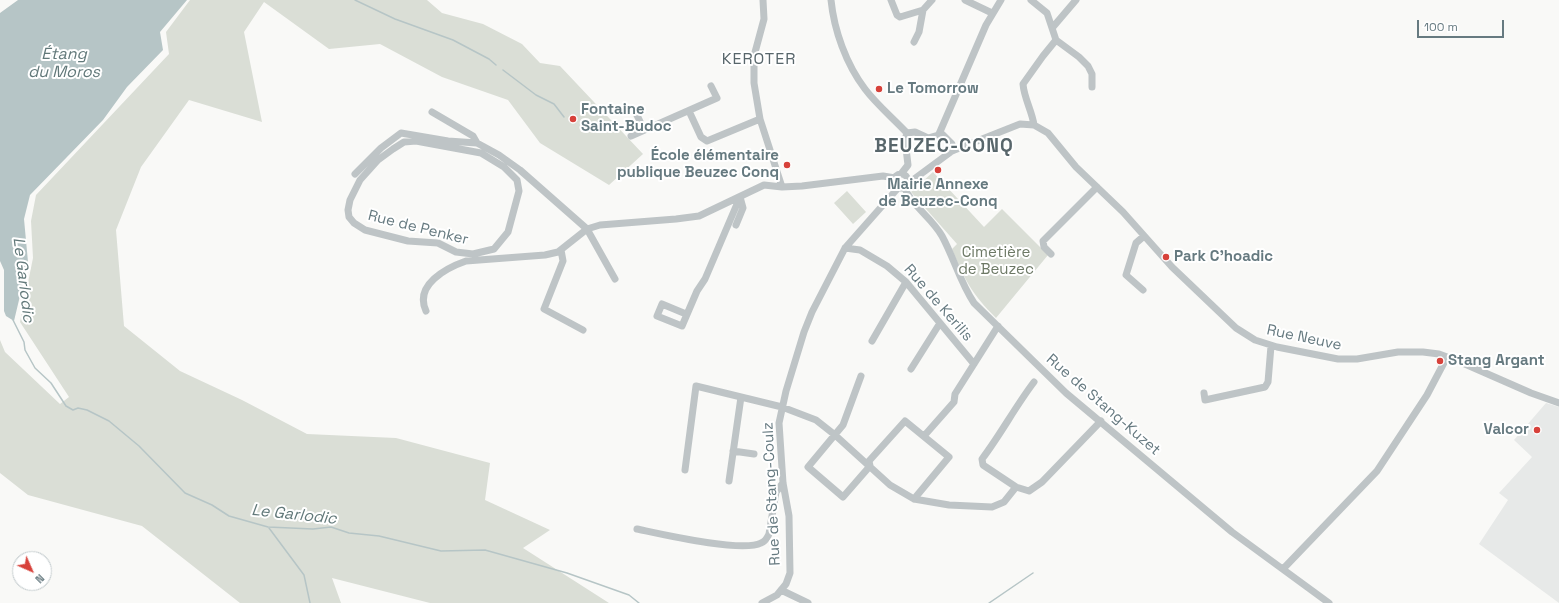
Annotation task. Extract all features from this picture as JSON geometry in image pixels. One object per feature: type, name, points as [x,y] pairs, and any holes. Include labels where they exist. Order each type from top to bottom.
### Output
[{"type":"street","points":[[831,0],[844,49],[857,78],[871,96],[907,133]]},
{"type":"street","points":[[891,0],[897,15],[900,16],[923,10]]},
{"type":"street","points":[[914,42],[923,10],[932,0]]},
{"type":"street","points":[[965,0],[992,13]]},
{"type":"street","points":[[939,134],[992,13],[1001,0]]},
{"type":"street","points":[[1031,0],[1047,12],[1056,40],[1079,57],[1088,66],[1092,74],[1092,87]]},
{"type":"street","points":[[1053,27],[1076,0]]},
{"type":"street","points":[[763,3],[764,19],[756,45],[753,68],[760,119],[782,187]]},
{"type":"street","points":[[907,133],[915,132],[928,138],[939,134],[945,136],[952,144],[952,150],[1020,124],[1034,125],[1033,114],[1023,84],[1042,56],[1056,40]]},
{"type":"street","points":[[631,136],[717,98],[711,86]]},
{"type":"street","points":[[635,111],[644,130]]},
{"type":"street","points":[[689,111],[701,137],[707,141],[760,119]]},
{"type":"street","points":[[432,112],[473,136],[477,142],[520,170],[587,230],[614,279]]},
{"type":"street","name":"Rue Neuve","points":[[1034,125],[1048,134],[1076,167],[1123,212],[1172,268],[1236,328],[1255,340],[1271,346],[1338,359],[1357,359],[1398,352],[1423,352],[1447,357],[1531,393],[1559,403]]},
{"type":"street","points":[[355,174],[381,148],[401,133],[418,134],[448,141],[477,142]]},
{"type":"street","points":[[426,311],[423,304],[425,290],[430,282],[455,264],[466,261],[545,255],[561,250],[587,230],[600,225],[699,216],[764,185],[782,187],[884,176],[898,176],[907,179],[903,187],[894,184],[898,176],[908,165],[905,140],[907,133]]},
{"type":"street","name":"Rue de Penker","points":[[416,141],[480,153],[504,167],[517,180],[519,190],[508,232],[494,249],[473,254],[456,252],[438,243],[408,241],[365,230],[354,223],[349,217],[350,200],[356,186],[364,174],[378,160],[404,142],[416,141]]},
{"type":"street","name":"Rue de Stang-Coulz","points":[[762,603],[777,595],[786,584],[790,573],[789,516],[783,483],[779,423],[782,407],[812,312],[845,248],[854,237],[903,187],[952,150]]},
{"type":"street","name":"Rue de Stang-Kuzet","points":[[903,187],[942,236],[965,290],[974,303],[1052,381],[1232,532],[1330,603]]},
{"type":"street","points":[[1051,254],[1044,247],[1043,241],[1097,187]]},
{"type":"street","points":[[736,225],[743,208],[740,197]]},
{"type":"street","points":[[686,314],[705,278],[740,197]]},
{"type":"street","points":[[1143,290],[1126,275],[1136,243],[1144,236]]},
{"type":"street","points":[[854,237],[860,250]]},
{"type":"street","name":"Rue de Kerilis","points":[[845,248],[860,250],[887,266],[906,282],[974,364]]},
{"type":"street","points":[[494,249],[499,258]]},
{"type":"street","points":[[561,250],[563,261],[544,309],[582,330]]},
{"type":"street","points":[[872,341],[906,282]]},
{"type":"street","points":[[911,369],[940,323]]},
{"type":"street","points":[[924,436],[954,402],[955,394],[998,326]]},
{"type":"street","points":[[1204,393],[1205,400],[1265,387],[1268,382],[1271,346]]},
{"type":"street","points":[[1283,569],[1354,498],[1377,472],[1427,395],[1447,357]]},
{"type":"street","points":[[861,376],[843,425],[808,467],[843,497],[870,466],[870,461],[906,421],[949,457],[914,499]]},
{"type":"street","points":[[1034,382],[1012,412],[1003,430],[982,459],[983,465],[1016,487],[1029,491],[1042,482],[1070,455],[1101,421]]},
{"type":"street","points":[[685,470],[696,386],[782,407],[816,420],[835,435],[890,485],[914,499],[949,505],[992,507],[1004,502],[1016,487]]},
{"type":"street","points":[[728,481],[741,397]]},
{"type":"street","points":[[733,451],[754,454]]},
{"type":"street","points":[[637,529],[721,544],[760,544],[766,540],[769,534],[776,492],[783,483]]},
{"type":"street","points":[[781,590],[808,603]]},
{"type":"shaded area","name":"Valcor","points":[[1546,403],[1559,407],[1559,603],[1479,544],[1508,500],[1499,493],[1532,457],[1514,440]]},
{"type":"green space","points":[[190,0],[427,0],[442,13],[483,24],[522,44],[540,63],[560,66],[643,154],[609,185],[540,143],[508,100],[442,77],[380,44],[329,49],[264,2],[244,32],[262,122],[189,100],[141,167],[116,230],[124,326],[180,371],[242,400],[307,434],[396,438],[490,463],[485,500],[550,530],[523,548],[609,603],[430,603],[332,578],[341,603],[240,603],[142,526],[28,495],[0,473],[0,340],[5,352],[60,404],[69,397],[20,322],[33,258],[31,221],[36,195],[169,54],[166,32]]},
{"type":"green space","name":"Cimetière de Beuzec","points":[[933,172],[984,227],[1002,209],[1048,255],[996,318],[981,302],[965,279],[952,249],[957,244],[911,192]]},
{"type":"green space","points":[[847,191],[866,212],[853,224],[834,203]]},
{"type":"water","name":"Étang du Moros","points":[[18,0],[187,0],[160,32],[163,50],[127,87],[103,120],[30,195],[24,219],[28,262],[14,321],[6,316],[4,311],[4,270],[0,261],[0,13]]},
{"type":"waterway","points":[[355,0],[395,19],[453,40],[489,59],[496,65]]},
{"type":"waterway","points":[[503,70],[536,95],[554,104],[564,117]]},
{"type":"waterway","name":"Le Garlodic","points":[[13,320],[24,342],[25,350],[35,368],[51,383],[66,406],[73,410],[78,408],[87,410],[109,421],[139,446],[185,493],[212,505],[229,516],[268,527],[313,529],[331,527],[349,533],[379,536],[441,551],[485,550],[567,573],[629,595],[639,603]]},
{"type":"waterway","points":[[269,528],[304,575],[310,603]]},
{"type":"waterway","points":[[989,603],[1033,573]]},
{"type":"place","name":"Le Tomorrow","points":[[879,89]]},
{"type":"place","name":"Fontaine Saint-Budoc","points":[[573,119]]},
{"type":"place","name":"École élémentaire publique Beuzec Conq","points":[[787,165]]},
{"type":"place","name":"Mairie Annexe de Beuzec-Conq","points":[[938,170]]},
{"type":"place","name":"Park C'hoadic","points":[[1166,257]]},
{"type":"place","name":"Stang Argant","points":[[1440,361]]},
{"type":"place","name":"Valcor","points":[[1537,430]]},
{"type":"district","name":"KEROTER","points":[[759,60]]},
{"type":"district","name":"BEUZEC-CONQ","points":[[944,147]]}]
